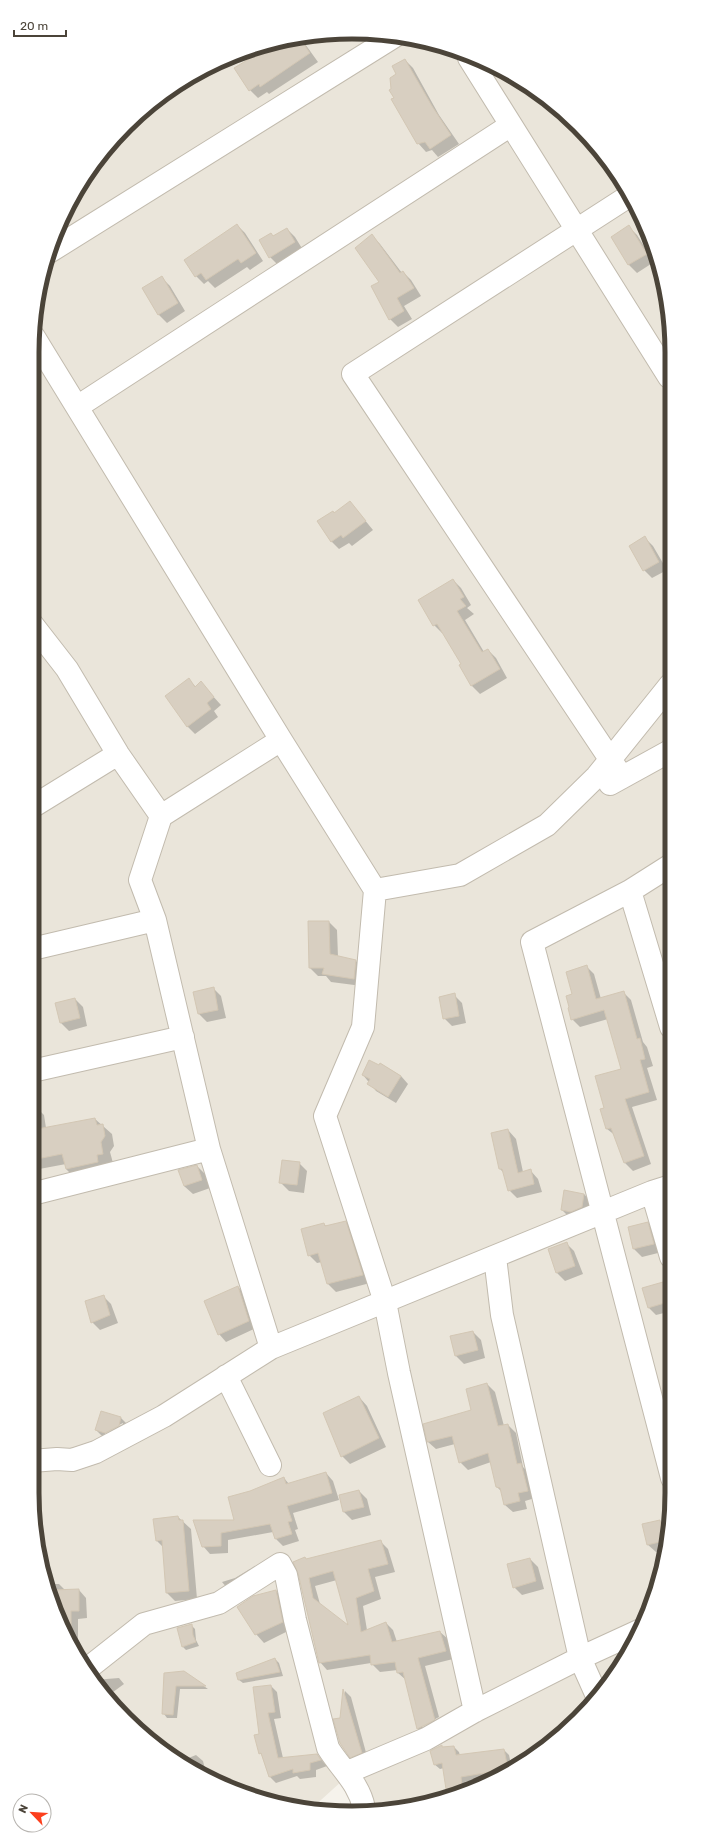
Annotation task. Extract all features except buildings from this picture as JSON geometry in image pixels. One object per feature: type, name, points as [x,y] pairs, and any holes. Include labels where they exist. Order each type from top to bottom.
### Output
[{"type":"street","points":[[58,247],[386,41]]},
{"type":"street","points":[[472,63],[665,371]]},
{"type":"street","points":[[77,407],[511,125]]},
{"type":"street","points":[[616,768],[353,374],[625,199]]},
{"type":"street","points":[[39,346],[281,740],[375,890],[364,1027],[325,1116],[385,1302],[399,1373],[475,1711]]},
{"type":"street","points":[[39,633],[67,669],[118,754],[161,816]]},
{"type":"street","points":[[616,768],[665,693]]},
{"type":"street","points":[[271,1348],[209,1149],[156,920],[140,880],[161,816],[281,740]]},
{"type":"street","points":[[375,890],[460,875],[547,825],[597,776],[616,768],[665,753]]},
{"type":"street","points":[[39,803],[118,754]]},
{"type":"street","points":[[665,868],[630,891],[532,942],[604,1212],[665,1451]]},
{"type":"street","points":[[630,891],[665,1008]]},
{"type":"street","points":[[39,947],[156,920]]},
{"type":"street","points":[[39,1069],[183,1037]]},
{"type":"street","points":[[39,1192],[209,1149]]},
{"type":"street","points":[[39,1460],[72,1460],[96,1452],[164,1416],[271,1348],[662,1189],[665,1212]]},
{"type":"street","points":[[495,1257],[502,1315],[580,1658],[594,1690]]},
{"type":"street","points":[[226,1376],[270,1465]]},
{"type":"street","points":[[91,1666],[144,1624],[219,1603],[280,1564],[286,1575],[295,1620],[328,1748],[336,1760],[348,1772],[363,1805]]},
{"type":"street","points":[[348,1772],[426,1739],[475,1711],[631,1634]]},
{"type":"shaded area","points":[[352,39],[413,45],[472,63],[490,71],[526,92],[543,104],[573,131],[600,161],[612,178],[633,214],[641,232],[659,291],[665,352],[665,1493],[659,1554],[641,1613],[623,1650],[600,1684],[587,1699],[543,1741],[526,1753],[490,1774],[453,1789],[413,1800],[359,1806],[354,1770],[317,1804],[291,1800],[251,1789],[214,1774],[178,1753],[146,1728],[104,1684],[81,1650],[71,1631],[56,1594],[45,1554],[39,1493],[39,352],[45,291],[63,232],[81,195],[104,161],[117,146],[161,104],[178,92],[214,71],[251,56],[291,45]]}]
